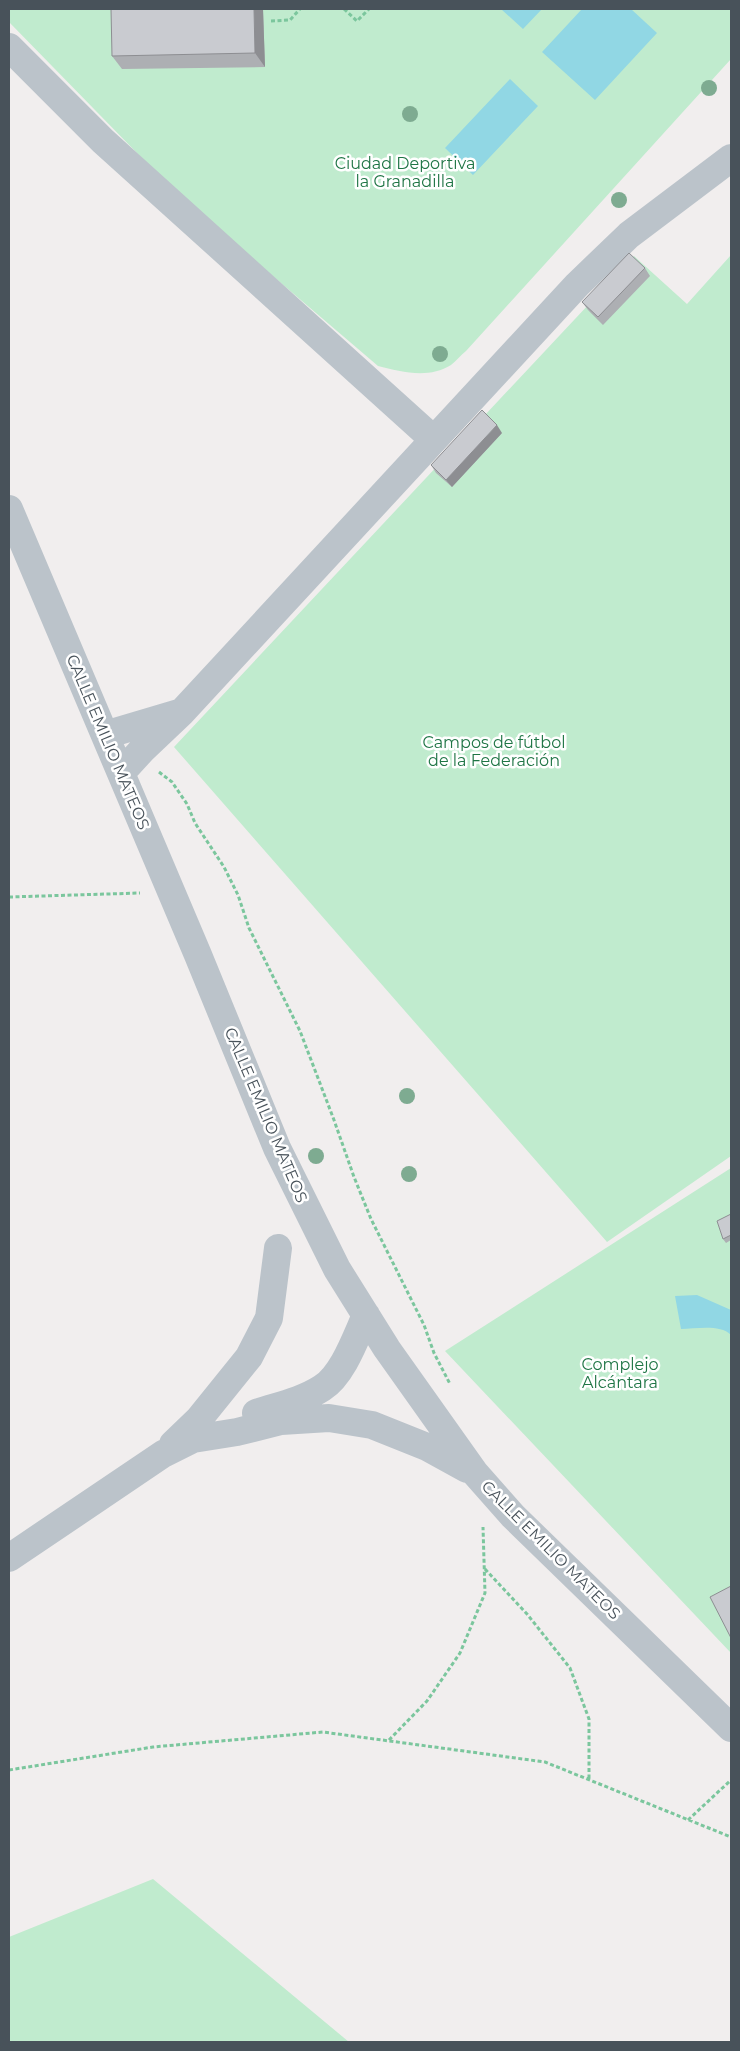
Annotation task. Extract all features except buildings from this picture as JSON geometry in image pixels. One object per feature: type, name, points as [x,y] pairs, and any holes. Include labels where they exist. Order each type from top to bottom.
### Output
[{"type":"street","points":[[9,47],[103,141],[433,439]]},
{"type":"street","points":[[121,773],[182,712],[577,285],[629,236],[731,158]]},
{"type":"street","name":"CALLE EMILIO MATEOS","points":[[9,509],[285,1167],[337,1269],[387,1349],[475,1473],[513,1516],[731,1728]]},
{"type":"street","points":[[105,735],[182,712]]},
{"type":"street","points":[[163,1454],[199,1419],[249,1357],[269,1318],[278,1248]]},
{"type":"street","points":[[9,1558],[163,1454],[212,1427],[303,1397],[323,1388],[342,1365],[366,1315]]},
{"type":"street","points":[[192,1439],[237,1432],[281,1421],[329,1418],[350,1420],[372,1425],[426,1447],[475,1473]]},
{"type":"path","points":[[270,21],[290,20],[300,9]]},
{"type":"path","points":[[344,9],[357,21],[369,9]]},
{"type":"path","points":[[144,749],[161,774],[172,782],[187,804],[195,823],[224,867],[238,895],[249,928],[300,1031],[368,1211],[424,1325],[434,1353],[450,1384]]},
{"type":"path","points":[[9,897],[170,892]]},
{"type":"path","points":[[389,1741],[427,1701],[460,1653],[485,1593],[483,1524]]},
{"type":"path","points":[[485,1569],[527,1614],[570,1668],[589,1719],[589,1780]]},
{"type":"path","points":[[9,1770],[153,1746],[323,1732],[545,1762],[731,1837]]},
{"type":"path","points":[[688,1820],[731,1780]]},
{"type":"green space","name":"Ciudad Deportiva la Granadilla","points":[[9,9],[731,9],[731,59],[466,351],[451,365],[442,369],[434,372],[415,373],[378,366],[179,196],[9,22]]},
{"type":"green space","name":"Campos de fútbol de la Federación","points":[[731,255],[731,1156],[607,1242],[174,747],[634,256],[687,304]]},
{"type":"green space","name":"Complejo Alcántara","points":[[731,1168],[731,1653],[445,1351]]},
{"type":"green space","points":[[153,1879],[349,2042],[9,2042],[9,1937]]},
{"type":"water","points":[[501,9],[542,9],[523,29]]},
{"type":"water","points":[[582,9],[631,9],[657,33],[595,100],[542,52]]},
{"type":"water","points":[[510,79],[538,106],[473,175],[445,148]]},
{"type":"water","points":[[697,1295],[731,1310],[731,1335],[721,1329],[714,1328],[681,1329],[675,1296]]}]
